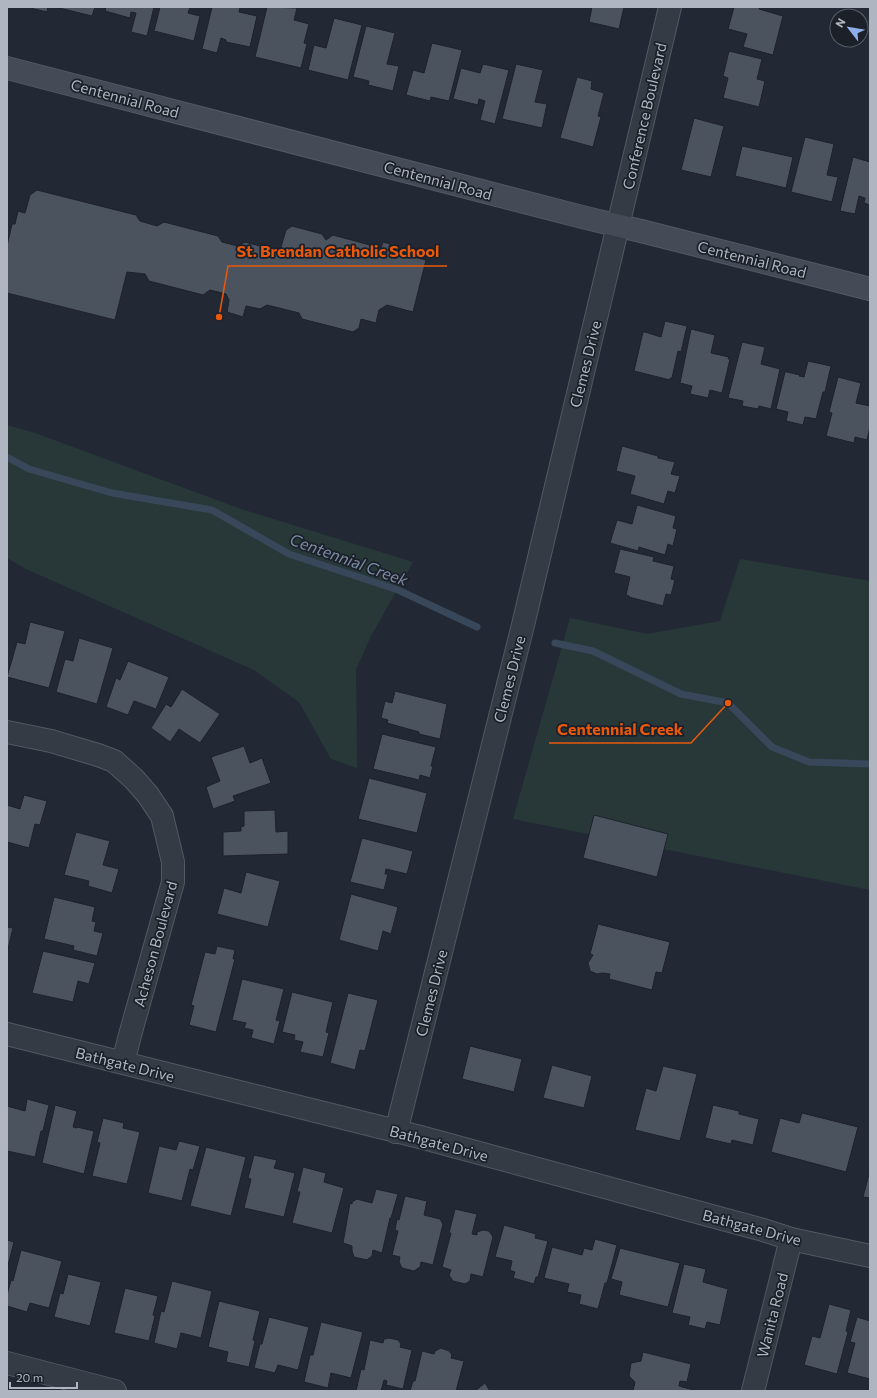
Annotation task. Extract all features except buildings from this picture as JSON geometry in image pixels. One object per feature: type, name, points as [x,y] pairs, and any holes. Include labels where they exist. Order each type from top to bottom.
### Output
[{"type":"street","name":"Conference Boulevard","points":[[618,225],[670,7]]},
{"type":"street","name":"Centennial Road","points":[[7,68],[586,218],[870,289]]},
{"type":"street","name":"Clemes Drive","points":[[396,1132],[522,625],[618,225]]},
{"type":"street","name":"Acheson Boulevard","points":[[7,732],[51,742],[114,761],[134,778],[162,816],[173,862],[173,882],[123,1063]]},
{"type":"street","name":"Bathgate Drive","points":[[7,1034],[396,1132],[725,1219],[791,1239],[870,1256]]},
{"type":"street","name":"Wanita Road","points":[[753,1391],[791,1239]]},
{"type":"street","points":[[7,1363],[115,1391]]},
{"type":"shaded area","points":[[7,425],[35,433],[241,509],[413,562],[372,634],[356,669],[357,768],[331,759],[299,702],[254,670],[26,569],[7,558]]},
{"type":"shaded area","points":[[740,559],[870,581],[870,890],[513,819],[570,618],[647,634],[720,621]]},
{"type":"waterway","name":"Centennial Creek","points":[[7,457],[29,469],[112,493],[212,510],[289,554],[398,590],[477,627]]},
{"type":"waterway","name":"Centennial Creek","points":[[555,643],[593,651],[681,694],[728,703],[772,747],[809,762],[870,764]]},
{"type":"place","name":"St. Brendan Catholic School","points":[[219,317]]},
{"type":"place","name":"Centennial Creek","points":[[728,703]]}]
